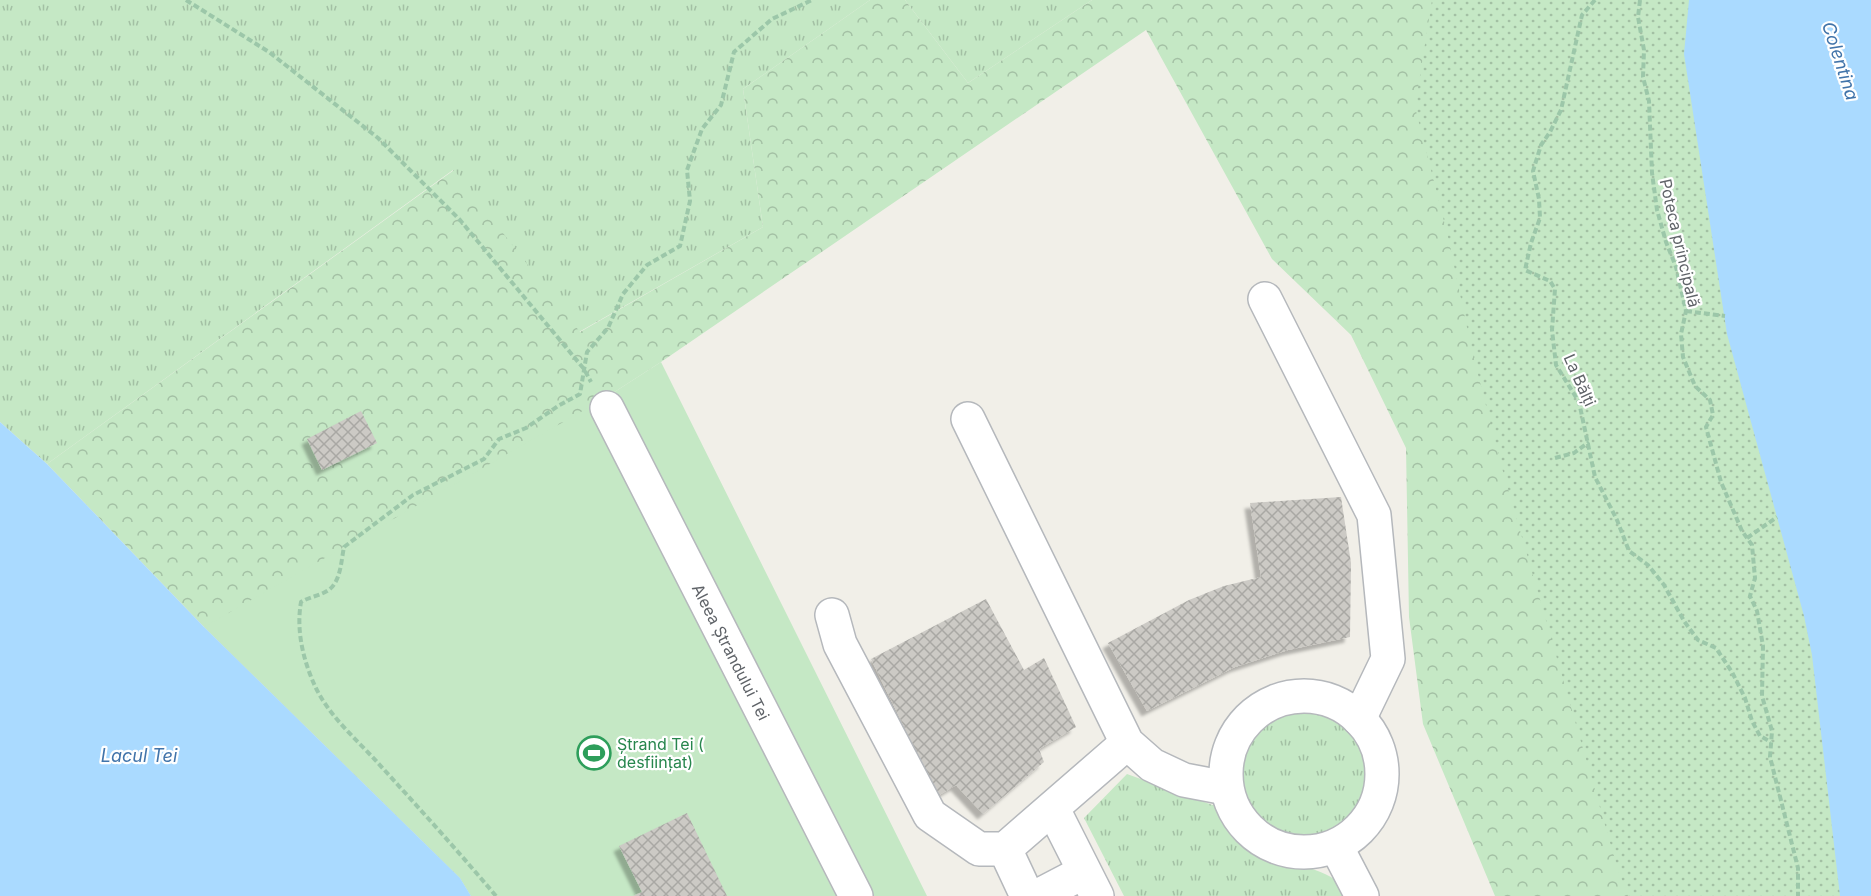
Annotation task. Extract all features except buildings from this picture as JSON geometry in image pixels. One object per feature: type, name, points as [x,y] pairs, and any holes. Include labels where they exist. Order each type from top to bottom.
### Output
[{"type":"street","points":[[1265,299],[1374,515],[1388,659],[1359,719]]},
{"type":"street","name":"Aleea Ștrandului Tei","points":[[607,408],[856,896]]},
{"type":"street","points":[[968,419],[1127,743],[1152,765],[1184,780],[1226,788]]},
{"type":"street","points":[[832,615],[840,644],[930,815],[978,849],[1005,849],[1127,743]]},
{"type":"street","points":[[1291,697],[1316,697],[1339,705],[1359,719],[1374,739],[1382,763],[1381,788],[1372,812],[1357,832],[1336,846],[1313,852],[1289,851],[1267,844],[1248,829],[1234,810],[1226,788],[1226,763],[1233,740],[1248,720],[1268,705],[1291,697]]},
{"type":"street","points":[[1038,896],[1090,884],[1053,809]]},
{"type":"street","points":[[1336,846],[1362,896]]},
{"type":"street","points":[[1005,849],[1027,896]]},
{"type":"path","points":[[186,0],[270,52],[378,138],[460,220],[584,369],[607,408]]},
{"type":"path","points":[[496,896],[454,846],[336,717],[320,695],[301,648],[299,613],[301,602],[310,596],[329,591],[339,576],[344,547],[413,495],[484,459],[499,439],[526,428],[580,394],[587,352],[608,328],[623,294],[647,265],[680,246],[690,201],[687,170],[702,129],[721,105],[734,52],[772,19],[812,0]]},
{"type":"path","name":"La Bălți","points":[[1595,0],[1582,15],[1561,110],[1550,132],[1540,145],[1533,171],[1540,218],[1525,270],[1550,281],[1555,289],[1552,330],[1556,364],[1579,402],[1595,477],[1629,550],[1648,565],[1664,585],[1684,621],[1698,640],[1716,648],[1736,681],[1760,736],[1771,742]]},
{"type":"path","name":"Poteca principală","points":[[1640,0],[1638,17],[1644,50],[1643,77],[1649,101],[1652,173],[1666,242],[1676,267],[1686,311],[1681,334],[1683,357],[1695,386],[1710,400],[1713,415],[1706,426],[1721,482],[1742,531],[1752,545],[1755,578],[1750,596],[1757,610],[1763,646],[1762,696],[1772,731],[1770,757],[1798,868],[1798,896]]},
{"type":"path","points":[[1686,311],[1725,316]]},
{"type":"path","points":[[1555,458],[1574,453],[1589,442]]},
{"type":"path","points":[[1747,538],[1777,517]]},
{"type":"green space","points":[[0,0],[870,0],[743,89],[763,227],[579,332],[453,170],[47,464],[0,422]]},
{"type":"green space","points":[[870,0],[905,0],[968,83],[1092,0],[1565,0],[1727,896],[1495,896],[1423,724],[1409,617],[1406,448],[1351,335],[1272,259],[1146,30],[602,400],[471,896],[460,878],[204,627],[47,464],[454,170],[580,332],[763,227],[743,89]]},
{"type":"green space","points":[[905,0],[1092,0],[968,83]]},
{"type":"green space","points":[[1432,0],[1871,0],[1871,896],[1628,896],[1618,870],[1502,468],[1415,107]]},
{"type":"green space","name":"Ștrand Tei ( desființat)","points":[[661,362],[927,896],[471,896],[460,878],[204,627],[602,400]]},
{"type":"green space","points":[[1305,710],[1329,715],[1350,729],[1364,750],[1369,774],[1364,798],[1350,819],[1329,833],[1305,838],[1281,833],[1260,819],[1246,798],[1241,774],[1246,750],[1260,729],[1281,715]]},
{"type":"green space","points":[[1127,774],[1218,807],[1235,840],[1264,856],[1327,875],[1351,896],[1124,896],[1084,818]]},
{"type":"water","name":"Colentina","points":[[1689,0],[1871,0],[1871,896],[1840,896],[1812,655],[1804,616],[1727,334],[1684,54]]},
{"type":"water","name":"Lacul Tei","points":[[0,422],[47,464],[204,627],[460,878],[471,896],[0,896]]},
{"type":"place","name":"Ștrand Tei ( desființat)","points":[[594,753]]}]
